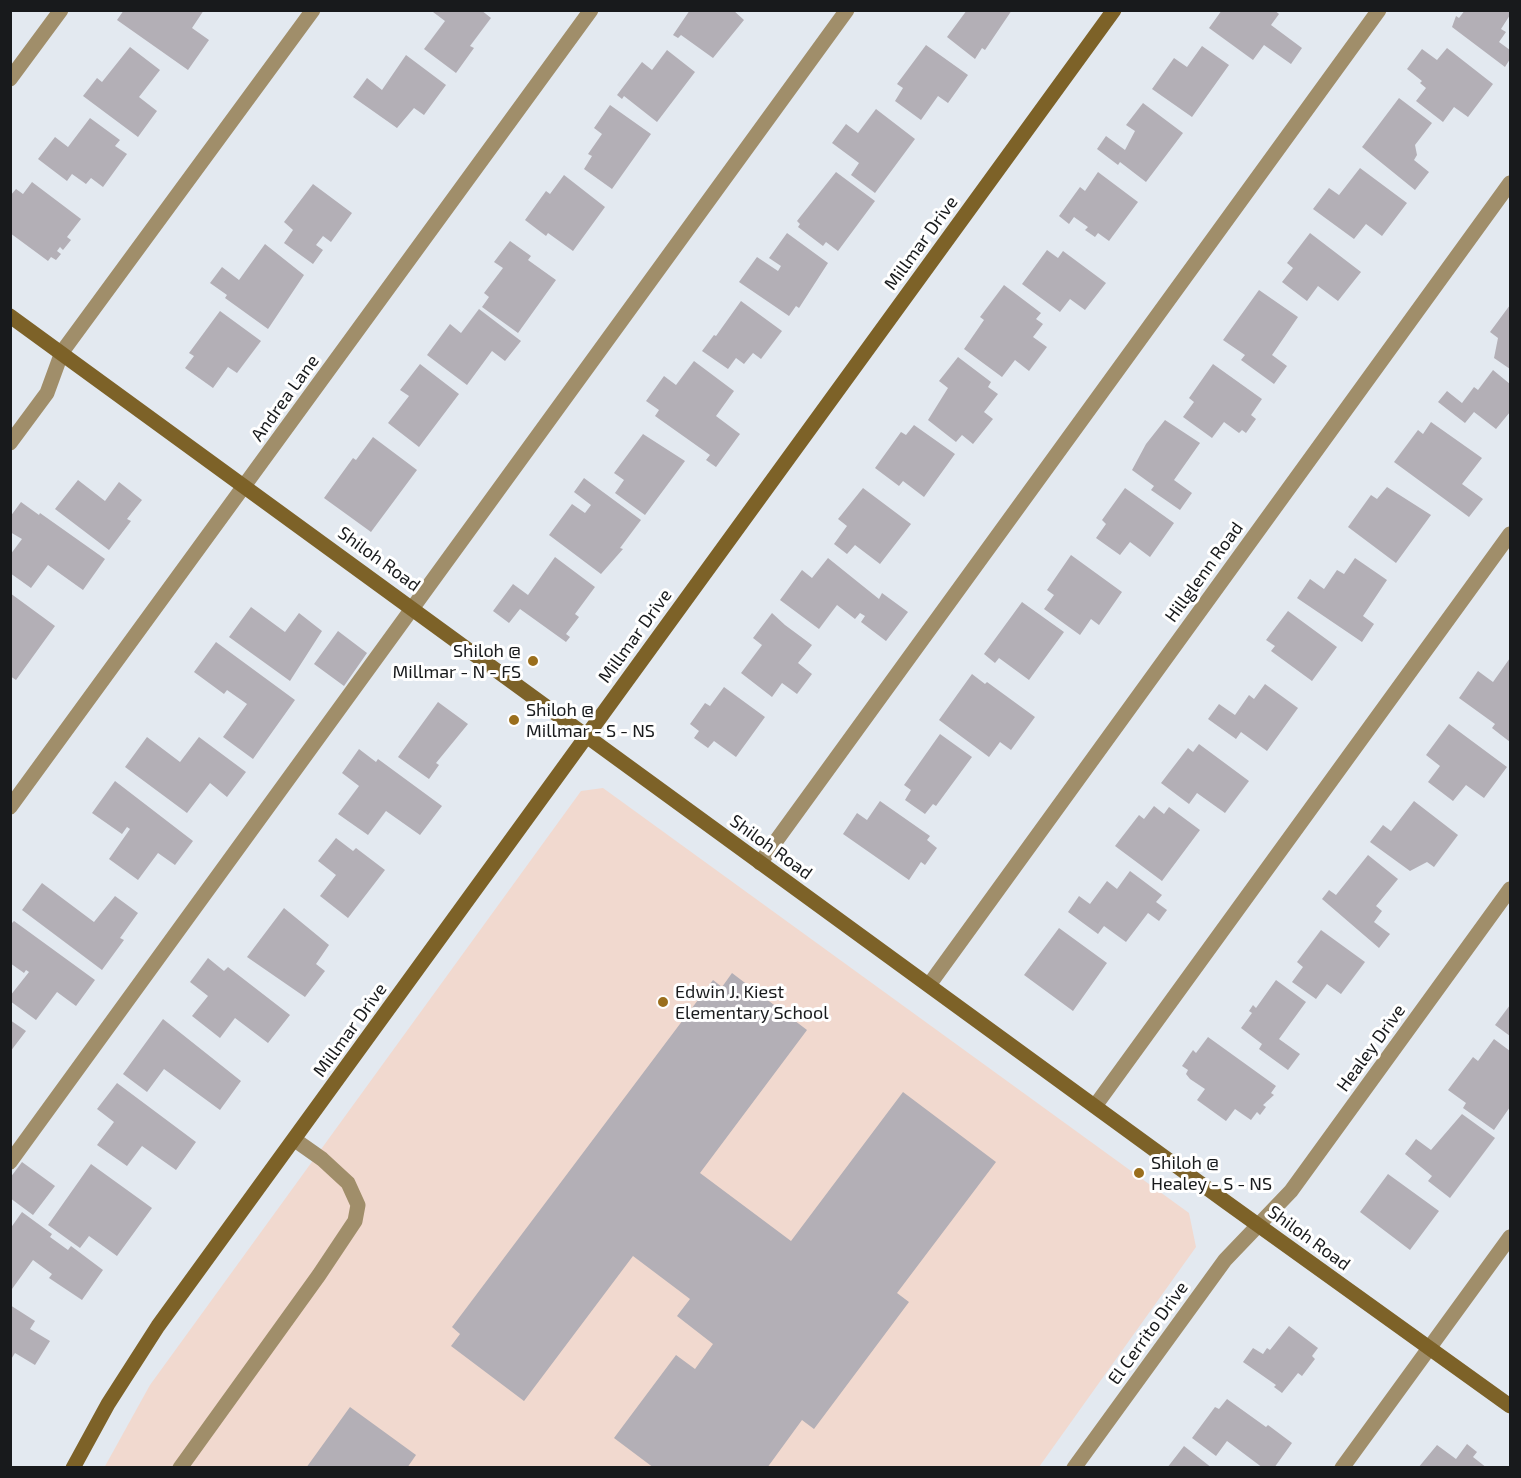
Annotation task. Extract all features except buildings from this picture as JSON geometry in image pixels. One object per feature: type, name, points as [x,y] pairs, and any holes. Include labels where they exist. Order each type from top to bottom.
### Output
[{"type":"street","points":[[10,79],[60,10]]},
{"type":"street","points":[[10,443],[47,393],[62,352],[313,10]]},
{"type":"street","name":"Andrea Lane","points":[[10,807],[591,10]]},
{"type":"street","points":[[10,1162],[847,10]]},
{"type":"street","name":"Millmar Drive","points":[[73,1467],[108,1404],[158,1326],[1114,10]]},
{"type":"street","points":[[760,863],[1379,10]]},
{"type":"street","name":"Hillglenn Road","points":[[929,985],[1510,183]]},
{"type":"street","name":"Shiloh Road","points":[[10,316],[414,609],[586,737],[1510,1406]]},
{"type":"street","points":[[1095,1106],[1510,534]]},
{"type":"street","name":"Healey Drive","points":[[1258,1225],[1291,1191],[1510,889]]},
{"type":"street","points":[[180,1467],[319,1275],[355,1221],[357,1205],[348,1183],[322,1159],[295,1140]]},
{"type":"street","name":"El Cerrito Drive","points":[[1074,1467],[1224,1260],[1258,1225]]},
{"type":"street","points":[[1342,1467],[1510,1237]]},
{"type":"shaded area","name":"Edwin J. Kiest Elementary School","points":[[603,788],[1189,1213],[1196,1247],[1039,1467],[104,1468],[150,1385],[581,791]]},
{"type":"place","name":"Shiloh @ Millmar - N - FS","points":[[533,661]]},
{"type":"place","name":"Shiloh @ Millmar - S - NS","points":[[514,720]]},
{"type":"place","name":"Edwin J. Kiest Elementary School","points":[[663,1002]]},
{"type":"place","name":"Shiloh @ Healey - S - NS","points":[[1139,1173]]}]
